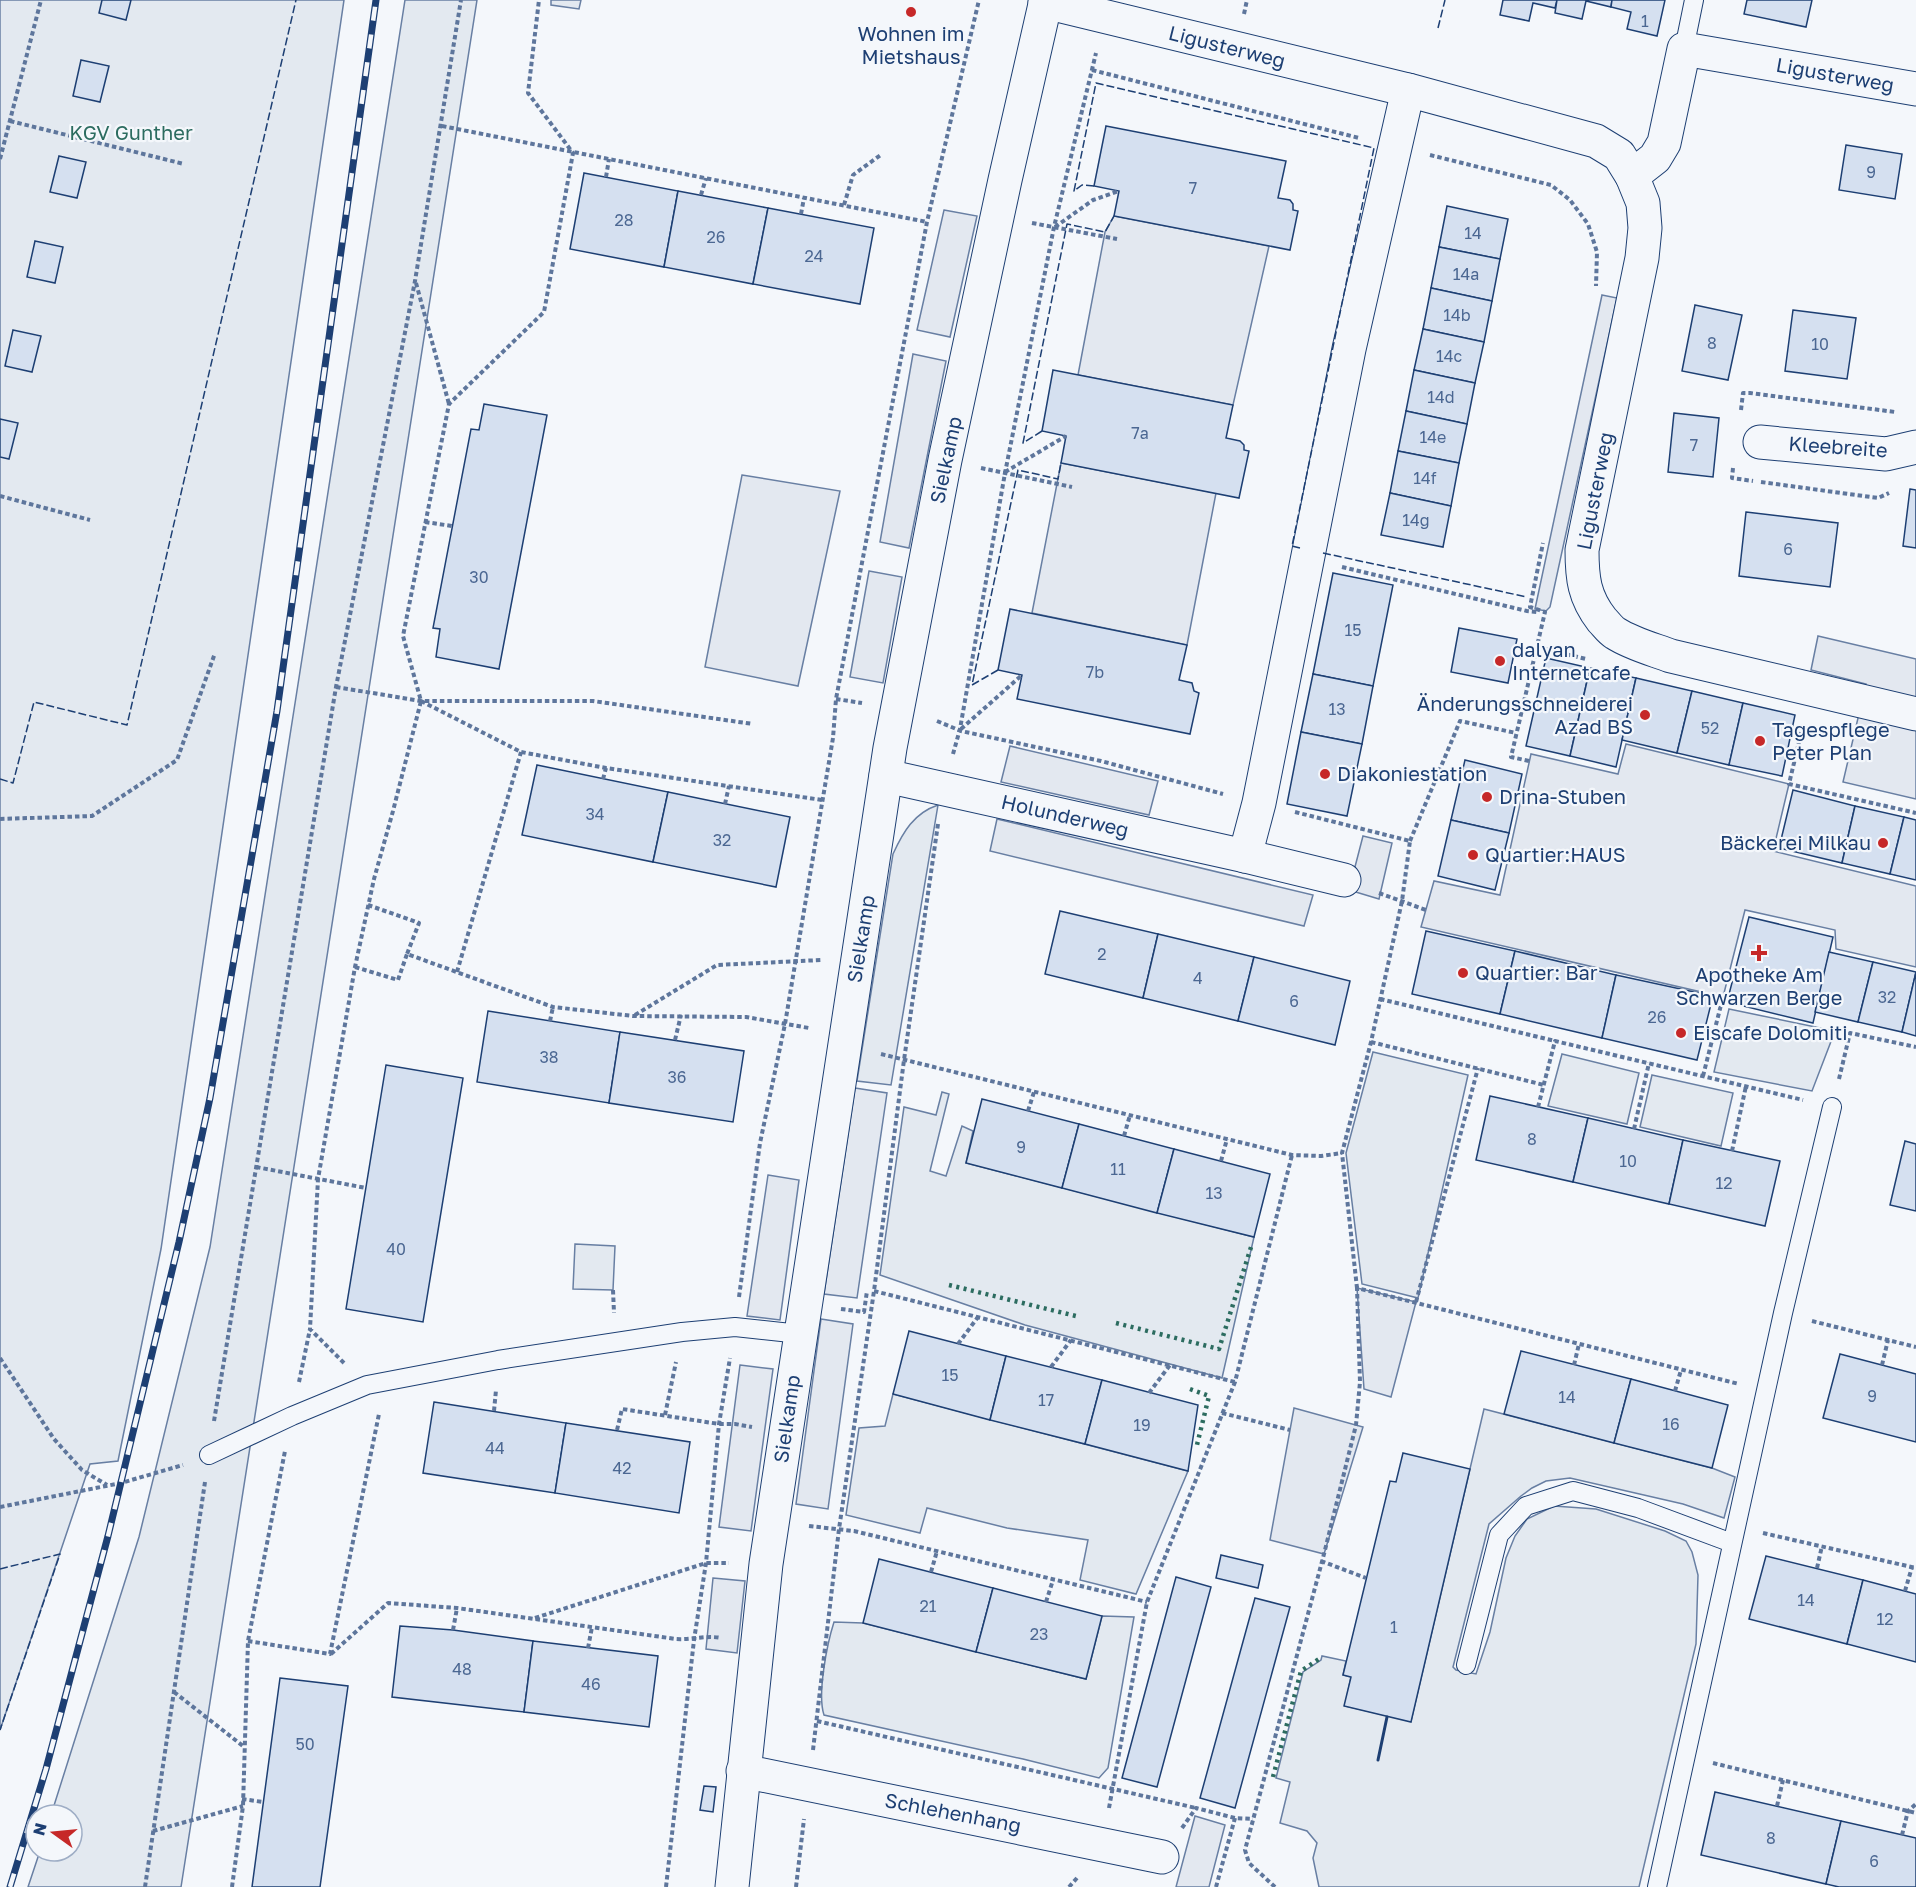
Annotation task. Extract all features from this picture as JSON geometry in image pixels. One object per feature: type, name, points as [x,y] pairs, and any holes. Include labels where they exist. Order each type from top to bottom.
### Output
[{"type":"street","name":"Ligusterweg","points":[[1046,1],[1408,90],[1596,141],[1619,155],[1632,176],[1643,203],[1646,228],[1642,258],[1582,550],[1582,571],[1586,592],[1612,632],[1640,646],[1671,656],[1916,714]]},
{"type":"street","name":"Sielkamp","points":[[732,1887],[766,1564],[886,776],[945,460],[1046,1]]},
{"type":"street","name":"Ligusterweg","points":[[1684,49],[1916,89]]},
{"type":"street","points":[[1632,176],[1655,158],[1664,143],[1684,49]]},
{"type":"street","points":[[1245,856],[1259,803],[1349,349],[1408,90]]},
{"type":"street","name":"Kleebreite","points":[[1760,442],[1886,454],[1916,447]]},
{"type":"street","name":"Holunderweg","points":[[886,776],[1344,880]]},
{"type":"street","name":"Schlehenhang","points":[[743,1772],[1162,1857]]},
{"type":"lane","points":[[1684,49],[1694,0]]},
{"type":"lane","points":[[1657,1887],[1765,1392],[1832,1107]]},
{"type":"lane","points":[[209,1455],[292,1416],[367,1385],[615,1341],[735,1327],[800,1334]]},
{"type":"lane","points":[[1466,1665],[1499,1535],[1526,1506],[1573,1491],[1734,1535]]},
{"type":"path","points":[[0,159],[41,0]]},
{"type":"path","points":[[145,1887],[209,1455],[336,687],[415,281],[461,0]]},
{"type":"path","points":[[449,404],[544,312],[573,153],[528,93],[539,0]]},
{"type":"path","points":[[666,1887],[694,1640],[706,1563],[719,1424],[735,1327],[760,1143],[785,1024],[833,738],[836,699],[927,222],[979,0]]},
{"type":"path","points":[[951,760],[960,729],[1005,472],[1054,227],[1098,43]]},
{"type":"path","points":[[10,121],[184,164]]},
{"type":"path","points":[[442,126],[927,222]]},
{"type":"path","points":[[844,205],[853,175],[882,154]]},
{"type":"path","points":[[606,177],[609,159]]},
{"type":"path","points":[[701,195],[706,178]]},
{"type":"path","points":[[1054,227],[1093,200],[1119,191]]},
{"type":"path","points":[[801,214],[804,198]]},
{"type":"path","points":[[1066,230],[1117,239]]},
{"type":"path","points":[[232,1887],[243,1806],[248,1641],[310,1329],[318,1179],[368,905],[420,701],[403,636],[449,404],[415,281]]},
{"type":"path","points":[[1005,472],[1066,436]]},
{"type":"path","points":[[1016,475],[1072,487]]},
{"type":"path","points":[[0,496],[90,520]]},
{"type":"path","points":[[426,522],[452,526]]},
{"type":"path","points":[[1308,562],[1317,561],[1527,611],[1599,615]]},
{"type":"path","points":[[1530,607],[1545,612]]},
{"type":"path","points":[[1529,761],[1511,757],[1545,612]]},
{"type":"path","points":[[0,819],[92,816],[177,759],[215,654]]},
{"type":"path","points":[[960,729],[1022,675]]},
{"type":"path","points":[[336,687],[420,701],[593,701],[753,724]]},
{"type":"path","points":[[836,699],[865,703]]},
{"type":"path","points":[[420,701],[521,752],[606,768],[822,800]]},
{"type":"path","points":[[937,721],[961,731],[1101,761],[1259,803]]},
{"type":"path","points":[[1410,841],[1460,721],[1516,733]]},
{"type":"path","points":[[457,972],[521,752]]},
{"type":"path","points":[[603,779],[606,768]]},
{"type":"path","points":[[1789,784],[1916,813]]},
{"type":"path","points":[[725,804],[729,786]]},
{"type":"path","points":[[813,1752],[839,1529],[939,817]]},
{"type":"path","points":[[1402,901],[1426,910]]},
{"type":"path","points":[[355,967],[398,980],[419,923],[368,905]]},
{"type":"path","points":[[407,954],[553,1007],[633,1016],[746,1017],[803,1027]]},
{"type":"path","points":[[633,1016],[717,965],[820,960],[857,965]]},
{"type":"path","points":[[1703,1076],[1723,997]]},
{"type":"path","points":[[1380,999],[1832,1107],[1850,1033],[1916,1047]]},
{"type":"path","points":[[550,1021],[553,1007]]},
{"type":"path","points":[[675,1040],[681,1015]]},
{"type":"path","points":[[1538,1107],[1555,1041]]},
{"type":"path","points":[[1275,1887],[1249,1863],[1245,1850],[1356,1425],[1360,1382],[1357,1288],[1342,1153],[1371,1042],[1544,1085]]},
{"type":"path","points":[[844,1046],[1292,1155],[1321,1156],[1342,1153]]},
{"type":"path","points":[[1634,1129],[1649,1063]]},
{"type":"path","points":[[1416,1302],[1478,1068]]},
{"type":"path","points":[[1732,1150],[1746,1086]]},
{"type":"path","points":[[1028,1111],[1034,1092]]},
{"type":"path","points":[[1124,1136],[1130,1115]]},
{"type":"path","points":[[1221,1161],[1227,1139]]},
{"type":"path","points":[[1103,1844],[1147,1602],[1235,1382],[1292,1155]]},
{"type":"path","points":[[256,1167],[366,1188]]},
{"type":"path","points":[[1357,1288],[1765,1392]]},
{"type":"path","points":[[835,1308],[864,1312],[867,1291]]},
{"type":"path","points":[[874,1292],[1235,1382]]},
{"type":"path","points":[[1783,1314],[1916,1347]]},
{"type":"path","points":[[958,1344],[978,1317]]},
{"type":"path","points":[[310,1329],[367,1385],[380,1406],[330,1654]]},
{"type":"path","points":[[1051,1367],[1071,1340]]},
{"type":"path","points":[[1882,1365],[1888,1340]]},
{"type":"path","points":[[1574,1365],[1579,1344]]},
{"type":"path","points":[[0,1358],[54,1439],[82,1470],[108,1486]]},
{"type":"path","points":[[665,1415],[675,1365]]},
{"type":"path","points":[[1149,1393],[1170,1365]]},
{"type":"path","points":[[1676,1391],[1680,1370]]},
{"type":"path","points":[[494,1411],[498,1380]]},
{"type":"path","points":[[617,1430],[622,1409],[719,1424],[735,1424]]},
{"type":"path","points":[[1222,1413],[1290,1430]]},
{"type":"path","points":[[0,1507],[108,1486],[165,1472],[209,1455]]},
{"type":"path","points":[[811,1527],[839,1529],[1147,1602]]},
{"type":"path","points":[[1734,1535],[1822,1546],[1914,1568],[1905,1591]]},
{"type":"path","points":[[1817,1568],[1822,1546]]},
{"type":"path","points":[[932,1572],[936,1551]]},
{"type":"path","points":[[1321,1561],[1366,1578]]},
{"type":"path","points":[[532,1619],[706,1563],[766,1564]]},
{"type":"path","points":[[1046,1602],[1053,1580]]},
{"type":"path","points":[[330,1654],[388,1603],[457,1608],[694,1640],[709,1636],[725,1639]]},
{"type":"path","points":[[453,1630],[457,1608]]},
{"type":"path","points":[[588,1648],[592,1627]]},
{"type":"path","points":[[248,1641],[330,1654]]},
{"type":"path","points":[[174,1692],[244,1747]]},
{"type":"path","points":[[817,1721],[1235,1818],[1253,1820]]},
{"type":"path","points":[[1685,1756],[1916,1813]]},
{"type":"path","points":[[1777,1806],[1783,1780]]},
{"type":"path","points":[[242,1799],[263,1802]]},
{"type":"path","points":[[1902,1835],[1908,1811],[1916,1804]]},
{"type":"path","points":[[153,1831],[243,1806]]},
{"type":"path","points":[[796,1887],[805,1808]]},
{"type":"path","points":[[1162,1857],[1196,1808]]},
{"type":"path","points":[[1216,1887],[1235,1818]]},
{"type":"green space","name":"KGV Gunther","points":[[0,0],[344,0],[161,1249],[118,1461],[90,1464],[0,1730]]},
{"type":"green space","points":[[405,0],[477,0],[181,1887],[28,1887],[36,1863],[84,1863],[84,1803],[55,1803],[139,1537],[210,1247]]},
{"type":"green space","points":[[551,0],[581,0],[579,9],[551,5]]},
{"type":"green space","points":[[938,805],[891,1085],[857,1081],[893,854],[910,824],[922,813]]},
{"type":"green space","points":[[1729,1009],[1835,1031],[1812,1091],[1714,1072]]},
{"type":"green space","points":[[1373,1052],[1468,1075],[1418,1298],[1362,1284],[1346,1153]]},
{"type":"green space","points":[[1562,1054],[1639,1073],[1627,1124],[1548,1106]]},
{"type":"green space","points":[[1652,1075],[1733,1093],[1721,1146],[1640,1127]]},
{"type":"green space","points":[[942,1092],[949,1094],[930,1171],[946,1176],[962,1126],[973,1131],[966,1163],[1254,1237],[1222,1378],[1025,1325],[880,1275],[904,1107],[936,1115]]},
{"type":"green space","points":[[575,1244],[615,1246],[613,1290],[573,1289]]},
{"type":"green space","points":[[893,1394],[1188,1471],[1136,1594],[1080,1580],[1088,1540],[1007,1528],[927,1508],[920,1533],[846,1515],[859,1428],[885,1426]]},
{"type":"green space","points":[[1484,1409],[1712,1468],[1735,1477],[1724,1518],[1683,1504],[1570,1478],[1546,1481],[1532,1488],[1489,1524],[1453,1667],[1456,1670],[1476,1674],[1490,1632],[1506,1558],[1515,1536],[1527,1519],[1554,1506],[1596,1509],[1665,1531],[1686,1541],[1692,1552],[1698,1575],[1696,1644],[1639,1887],[1319,1887],[1313,1858],[1317,1843],[1307,1831],[1280,1823],[1290,1782],[1276,1778],[1303,1672],[1321,1660],[1322,1656],[1346,1661],[1343,1675],[1351,1677],[1345,1706],[1411,1721]]},
{"type":"green space","points":[[1102,1616],[1134,1617],[1108,1768],[1099,1778],[824,1715],[822,1682],[834,1622],[863,1623],[1086,1679]]},
{"type":"shaded area","points":[[944,210],[977,216],[950,337],[917,330]]},
{"type":"shaded area","points":[[1114,216],[1269,246],[1233,405],[1078,375],[1105,232]]},
{"type":"shaded area","points":[[1602,295],[1617,298],[1550,607],[1546,611],[1535,609]]},
{"type":"shaded area","points":[[913,354],[946,361],[909,548],[880,542]]},
{"type":"shaded area","points":[[1061,463],[1216,493],[1187,645],[1032,613]]},
{"type":"shaded area","points":[[742,475],[840,491],[798,686],[705,667]]},
{"type":"shaded area","points":[[869,571],[902,577],[883,683],[850,677]]},
{"type":"shaded area","points":[[1818,636],[1916,659],[1916,799],[1843,782],[1866,684],[1811,670]]},
{"type":"shaded area","points":[[1626,744],[1789,784],[1773,851],[1916,886],[1916,967],[1836,949],[1835,930],[1745,910],[1723,997],[1421,927],[1434,881],[1500,895],[1531,754],[1618,774]]},
{"type":"shaded area","points":[[1010,746],[1158,781],[1149,815],[1001,782]]},
{"type":"shaded area","points":[[997,819],[1313,895],[1304,926],[990,851]]},
{"type":"shaded area","points":[[1363,836],[1392,843],[1379,899],[1349,890]]},
{"type":"shaded area","points":[[855,1088],[887,1093],[857,1298],[824,1294]]},
{"type":"shaded area","points":[[768,1175],[799,1180],[780,1320],[747,1316]]},
{"type":"shaded area","points":[[1357,1288],[1416,1302],[1391,1397],[1364,1389]]},
{"type":"shaded area","points":[[821,1319],[853,1324],[828,1509],[796,1504]]},
{"type":"shaded area","points":[[740,1365],[773,1369],[751,1531],[719,1527]]},
{"type":"shaded area","points":[[1294,1408],[1363,1427],[1324,1554],[1270,1540]]},
{"type":"shaded area","points":[[713,1578],[745,1581],[737,1653],[706,1649]]},
{"type":"shaded area","points":[[1195,1816],[1225,1825],[1209,1887],[1176,1887]]},
{"type":"building","points":[[102,0],[131,0],[126,20],[99,13]]},
{"type":"building","points":[[1503,0],[1557,0],[1555,8],[1533,3],[1529,21],[1500,15]]},
{"type":"building","points":[[1557,0],[1612,0],[1611,7],[1586,1],[1582,19],[1555,13]]},
{"type":"building","points":[[1612,0],[1665,0],[1657,36],[1627,29],[1631,12],[1611,7]]},
{"type":"building","points":[[1747,0],[1812,0],[1806,27],[1744,14]]},
{"type":"building","points":[[81,60],[109,66],[100,102],[73,96]]},
{"type":"building","points":[[1106,126],[1286,161],[1278,198],[1290,200],[1293,210],[1298,211],[1290,250],[1114,216],[1119,191],[1094,186]]},
{"type":"building","points":[[1846,145],[1902,154],[1895,199],[1839,190]]},
{"type":"building","points":[[59,156],[86,162],[77,198],[50,192]]},
{"type":"building","points":[[584,173],[678,191],[664,267],[570,249]]},
{"type":"building","points":[[678,191],[768,208],[753,284],[664,267]]},
{"type":"building","points":[[1447,206],[1508,219],[1500,259],[1439,247]]},
{"type":"building","points":[[768,208],[874,228],[860,304],[753,284]]},
{"type":"building","points":[[35,241],[63,247],[55,283],[27,277]]},
{"type":"building","points":[[1439,247],[1500,259],[1492,301],[1431,288]]},
{"type":"building","points":[[1431,288],[1492,301],[1484,342],[1423,329]]},
{"type":"building","points":[[1695,305],[1742,315],[1728,380],[1682,371]]},
{"type":"building","points":[[1793,310],[1856,318],[1847,379],[1785,371]]},
{"type":"building","points":[[1423,329],[1484,342],[1475,383],[1414,370]]},
{"type":"building","points":[[13,330],[41,336],[32,372],[5,366]]},
{"type":"building","points":[[1053,370],[1233,405],[1226,438],[1240,441],[1244,445],[1244,450],[1249,451],[1239,498],[1061,463],[1066,436],[1042,431]]},
{"type":"building","points":[[1414,370],[1475,383],[1467,424],[1406,411]]},
{"type":"building","points":[[484,404],[547,415],[499,669],[436,657],[440,629],[433,628],[471,429],[479,430]]},
{"type":"building","points":[[1406,411],[1467,424],[1459,463],[1398,451]]},
{"type":"building","points":[[1674,413],[1719,418],[1713,477],[1668,472]]},
{"type":"building","points":[[0,419],[18,423],[9,459],[0,457]]},
{"type":"building","points":[[1398,451],[1459,463],[1451,506],[1390,493]]},
{"type":"building","points":[[1910,489],[1916,490],[1916,548],[1903,546]]},
{"type":"building","points":[[1390,493],[1451,506],[1443,547],[1381,535]]},
{"type":"building","points":[[1746,512],[1838,523],[1830,587],[1739,576]]},
{"type":"building","points":[[1333,573],[1393,585],[1373,686],[1313,674]]},
{"type":"building","points":[[1010,609],[1187,645],[1179,680],[1192,683],[1194,691],[1199,693],[1190,734],[1017,699],[1022,675],[998,670]]},
{"type":"building","points":[[1459,628],[1517,639],[1508,683],[1451,672]]},
{"type":"building","points":[[1546,658],[1590,668],[1570,756],[1526,746]]},
{"type":"building","points":[[1590,668],[1636,678],[1616,767],[1570,756]]},
{"type":"building","points":[[1313,674],[1373,686],[1362,744],[1301,732]]},
{"type":"building","points":[[1636,678],[1692,691],[1677,753],[1622,740]]},
{"type":"building","points":[[1692,691],[1743,703],[1729,765],[1677,753]]},
{"type":"building","points":[[1743,703],[1795,715],[1782,776],[1729,765]]},
{"type":"building","name":"Diakoniestation","points":[[1301,732],[1362,744],[1347,816],[1287,804]]},
{"type":"building","name":"Drina-Stuben","points":[[1465,760],[1522,774],[1509,833],[1451,820]]},
{"type":"building","points":[[537,765],[668,792],[653,862],[522,835]]},
{"type":"building","points":[[1793,790],[1855,806],[1842,863],[1779,848]]},
{"type":"building","points":[[668,792],[790,817],[776,887],[653,862]]},
{"type":"building","points":[[1855,806],[1904,817],[1890,874],[1842,863]]},
{"type":"building","points":[[1904,817],[1916,820],[1916,880],[1890,874]]},
{"type":"building","name":"Quartier:HAUS","points":[[1451,820],[1509,833],[1495,890],[1438,876]]},
{"type":"building","points":[[1060,911],[1158,934],[1143,998],[1045,974]]},
{"type":"building","points":[[1749,917],[1833,937],[1813,1023],[1727,1002]]},
{"type":"building","name":"Quartier: Bar","points":[[1426,931],[1515,951],[1500,1014],[1412,994]]},
{"type":"building","points":[[1158,934],[1254,957],[1238,1021],[1143,998]]},
{"type":"building","points":[[1515,951],[1616,975],[1602,1038],[1500,1014]]},
{"type":"building","points":[[1829,952],[1873,962],[1858,1022],[1815,1012]]},
{"type":"building","points":[[1254,957],[1350,981],[1335,1045],[1238,1021]]},
{"type":"building","points":[[1873,962],[1916,972],[1902,1032],[1858,1022]]},
{"type":"building","points":[[1916,972],[1916,1036],[1902,1032]]},
{"type":"building","points":[[1616,975],[1713,996],[1697,1060],[1602,1038]]},
{"type":"building","points":[[488,1011],[620,1032],[609,1103],[477,1082]]},
{"type":"building","points":[[620,1032],[744,1051],[733,1122],[609,1103]]},
{"type":"building","points":[[386,1065],[463,1078],[423,1322],[346,1309]]},
{"type":"building","points":[[1490,1096],[1588,1118],[1573,1182],[1476,1160]]},
{"type":"building","points":[[982,1099],[1079,1124],[1062,1188],[966,1163]]},
{"type":"building","points":[[1588,1118],[1683,1140],[1669,1204],[1573,1182]]},
{"type":"building","points":[[1079,1124],[1174,1149],[1157,1213],[1062,1188]]},
{"type":"building","points":[[1683,1140],[1780,1161],[1765,1226],[1669,1204]]},
{"type":"building","points":[[1905,1141],[1916,1144],[1916,1211],[1890,1205]]},
{"type":"building","points":[[1174,1149],[1270,1174],[1254,1237],[1157,1213]]},
{"type":"building","points":[[909,1331],[1006,1356],[990,1420],[893,1394]]},
{"type":"building","points":[[1521,1351],[1631,1379],[1614,1443],[1504,1414]]},
{"type":"building","points":[[1840,1354],[1916,1374],[1916,1442],[1823,1418]]},
{"type":"building","points":[[1006,1356],[1102,1380],[1085,1444],[990,1420]]},
{"type":"building","points":[[1631,1379],[1728,1405],[1712,1468],[1614,1443]]},
{"type":"building","points":[[1102,1380],[1198,1405],[1188,1471],[1085,1444]]},
{"type":"building","points":[[434,1402],[566,1423],[555,1493],[423,1473]]},
{"type":"building","points":[[566,1423],[690,1442],[679,1513],[555,1493]]},
{"type":"building","points":[[1403,1453],[1470,1469],[1411,1722],[1344,1706],[1351,1677],[1343,1675],[1390,1481],[1396,1482]]},
{"type":"building","points":[[1221,1555],[1263,1565],[1258,1588],[1216,1578]]},
{"type":"building","points":[[1766,1556],[1863,1580],[1847,1644],[1749,1619]]},
{"type":"building","points":[[879,1559],[993,1588],[976,1652],[863,1623]]},
{"type":"building","points":[[1176,1577],[1211,1587],[1157,1787],[1122,1778]]},
{"type":"building","points":[[1863,1580],[1916,1594],[1916,1662],[1847,1644]]},
{"type":"building","points":[[993,1588],[1102,1616],[1086,1679],[976,1652]]},
{"type":"building","points":[[1255,1598],[1290,1607],[1235,1808],[1200,1798]]},
{"type":"building","points":[[400,1626],[453,1630],[533,1641],[524,1712],[392,1697]]},
{"type":"building","points":[[533,1641],[658,1656],[649,1727],[524,1712]]},
{"type":"building","points":[[280,1678],[348,1686],[320,1887],[252,1887]]},
{"type":"building","points":[[704,1786],[716,1787],[713,1812],[700,1810]]},
{"type":"building","points":[[1715,1792],[1841,1821],[1826,1884],[1701,1855]]},
{"type":"building","points":[[1841,1821],[1916,1838],[1916,1887],[1839,1887],[1826,1884]]},
{"type":"railway","points":[[10,1887],[46,1769],[108,1536],[179,1242],[210,1098],[277,711],[376,0]]},
{"type":"hedge","points":[[1116,1323],[1219,1349],[1252,1244]]},
{"type":"hedge","points":[[949,1285],[1080,1317]]},
{"type":"hedge","points":[[1190,1389],[1209,1396],[1196,1449]]},
{"type":"hedge","points":[[1273,1777],[1301,1671],[1319,1659]]},
{"type":"fence","points":[[0,779],[13,783],[34,702],[127,725],[296,0]]},
{"type":"fence","points":[[1438,28],[1445,0]]},
{"type":"fence","points":[[1094,186],[1082,185],[1074,191],[1096,83],[1374,148],[1292,546],[1300,548]]},
{"type":"fence","points":[[1042,431],[1023,443],[1067,224],[1105,232],[1114,216]]},
{"type":"fence","points":[[998,670],[972,685],[1018,470],[1058,479],[1061,463]]},
{"type":"fence","points":[[1323,553],[1527,597]]},
{"type":"fence","points":[[0,1569],[60,1554],[0,1730]]},
{"type":"wall","points":[[1378,1760],[1387,1717]]},
{"type":"place","name":"Wohnen im Mietshaus","points":[[911,12]]},
{"type":"place","name":"dalyan Internetcafe","points":[[1500,661]]},
{"type":"place","name":"Änderungsschneiderei Azad BS","points":[[1645,715]]},
{"type":"place","name":"Tagespflege Peter Plan","points":[[1760,741]]},
{"type":"place","name":"Diakoniestation","points":[[1325,774]]},
{"type":"place","name":"Drina-Stuben","points":[[1487,797]]},
{"type":"place","name":"Bäckerei Milkau","points":[[1883,843]]},
{"type":"place","name":"Quartier:HAUS","points":[[1473,855]]},
{"type":"place","name":"Apotheke Am Schwarzen Berge","points":[[1759,953]]},
{"type":"place","name":"Quartier: Bar","points":[[1463,973]]},
{"type":"place","name":"Eiscafe Dolomiti","points":[[1681,1033]]}]
